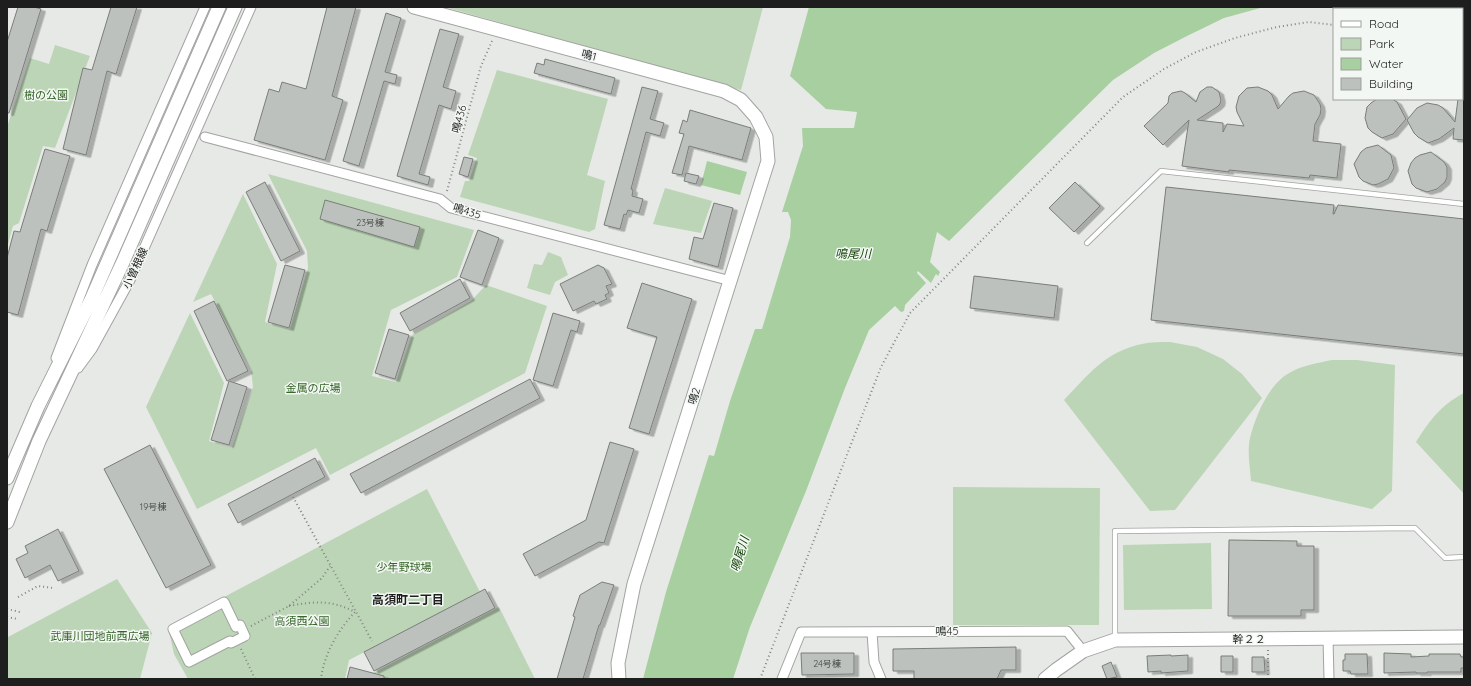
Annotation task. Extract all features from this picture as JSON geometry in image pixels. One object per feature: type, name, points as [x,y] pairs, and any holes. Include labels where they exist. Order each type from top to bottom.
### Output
[{"type":"street","points":[[7,478],[38,406],[92,265],[206,7]]},
{"type":"street","points":[[38,406],[91,300],[219,7]]},
{"type":"street","points":[[64,388],[123,262],[235,7]]},
{"type":"street","name":"小曽根線","points":[[7,522],[39,441],[64,388],[92,349],[130,280],[251,7]]},
{"type":"street","name":"鳴1","points":[[414,7],[724,91],[741,100],[756,117]]},
{"type":"street","name":"鳴2","points":[[619,679],[618,663],[634,584],[768,161],[766,137],[756,117]]},
{"type":"street","name":"鳴435","points":[[205,137],[432,197],[440,200],[451,208],[731,281]]},
{"type":"street","points":[[224,602],[236,627],[240,625],[245,636],[237,640],[231,643],[230,641],[189,662],[173,629],[224,602]]},
{"type":"street","name":"鳴45","points":[[782,679],[801,632],[1067,631],[1083,651]]},
{"type":"street","points":[[872,632],[874,662],[881,679]]},
{"type":"street","name":"幹２２","points":[[1045,679],[1083,651],[1115,640],[1464,637]]},
{"type":"street","points":[[1328,638],[1328,679]]},
{"type":"lane","points":[[1087,243],[1161,171],[1464,204]]},
{"type":"lane","points":[[1115,640],[1115,531],[1415,528],[1445,558],[1464,557]]},
{"type":"path","points":[[760,679],[881,367],[910,313],[1123,97],[1152,77],[1196,52],[1235,38],[1309,22],[1333,25]]},
{"type":"path","name":"鳴436","points":[[444,203],[481,66],[497,30]]},
{"type":"path","points":[[293,496],[372,642]]},
{"type":"path","points":[[242,630],[289,606],[322,578],[330,566]]},
{"type":"path","points":[[18,596],[38,586],[53,588]]},
{"type":"path","points":[[289,606],[305,603],[331,603],[344,606],[355,612]]},
{"type":"path","points":[[7,610],[20,612]]},
{"type":"path","points":[[322,679],[325,660],[332,644],[347,620],[355,612]]},
{"type":"path","points":[[7,617],[18,619]]},
{"type":"path","points":[[1268,639],[1268,679]]},
{"type":"path","points":[[237,640],[255,679]]},
{"type":"green space","points":[[445,7],[763,7],[741,90]]},
{"type":"green space","name":"樹の公園","points":[[55,45],[90,56],[55,148],[43,146],[19,223],[13,226],[7,248],[7,127],[30,58],[49,64]]},
{"type":"green space","points":[[497,70],[608,99],[587,175],[605,181],[595,229],[589,232],[460,197],[465,181],[469,181],[477,158],[468,155]]},
{"type":"green space","name":"金属の広場","points":[[268,174],[474,230],[457,277],[391,310],[372,376],[396,382],[412,335],[471,301],[486,285],[547,306],[525,373],[330,475],[316,448],[197,509],[146,407],[190,313],[224,383],[209,441],[232,448],[253,387],[251,370],[211,294],[193,302],[243,194],[277,264],[265,322],[290,329],[308,268],[307,251]]},
{"type":"green space","points":[[665,188],[712,201],[701,233],[653,224]]},
{"type":"green space","points":[[548,252],[561,257],[568,275],[555,282],[550,295],[527,288],[534,264],[542,265]]},
{"type":"green space","points":[[1152,342],[1170,342],[1197,347],[1223,359],[1242,374],[1262,398],[1175,510],[1150,511],[1064,400],[1098,365],[1118,352],[1129,347]]},
{"type":"green space","points":[[1332,360],[1357,360],[1395,365],[1392,491],[1372,509],[1251,481],[1249,443],[1264,400],[1276,384],[1291,372],[1306,366]]},
{"type":"green space","points":[[1464,393],[1464,494],[1416,442],[1442,408]]},
{"type":"green space","points":[[953,487],[1100,488],[1099,625],[953,625]]},
{"type":"green space","points":[[427,489],[480,592],[349,660],[345,679],[188,679],[174,654],[168,627]]},
{"type":"green space","points":[[1211,543],[1212,609],[1124,610],[1123,545]]},
{"type":"green space","name":"武庫川団地前西広場","points":[[117,579],[152,633],[140,679],[7,679],[8,637]]},
{"type":"green space","points":[[499,607],[535,679],[370,679],[371,674]]},
{"type":"water","name":"鳴尾川","points":[[809,7],[1264,7],[1224,18],[1154,53],[1113,80],[949,241],[937,232],[930,262],[940,272],[938,276],[936,274],[931,283],[918,271],[917,273],[926,283],[905,305],[904,311],[901,312],[895,306],[869,330],[845,388],[806,491],[750,627],[733,679],[643,679],[666,592],[709,455],[714,456],[730,401],[755,329],[762,329],[790,237],[791,220],[788,212],[782,212],[803,146],[802,128],[854,128],[857,112],[826,109],[790,76]]},
{"type":"water","points":[[1353,7],[1464,7],[1464,60],[1463,8]]},
{"type":"water","points":[[707,161],[747,172],[740,195],[701,185]]},
{"type":"building","points":[[18,7],[34,7],[41,9],[9,113],[7,113],[7,42]]},
{"type":"building","points":[[111,7],[137,7],[116,74],[107,71],[86,155],[63,149],[83,68],[92,70]]},
{"type":"building","points":[[327,7],[356,7],[332,96],[343,100],[325,160],[254,140],[269,89],[279,92],[282,82],[306,89]]},
{"type":"building","points":[[386,13],[401,18],[385,72],[397,75],[395,84],[384,81],[359,166],[343,161]]},
{"type":"building","points":[[440,29],[459,34],[443,87],[456,91],[451,109],[439,105],[419,174],[430,177],[428,185],[397,176]]},
{"type":"building","points":[[545,59],[615,78],[611,94],[534,73],[537,63],[544,65]]},
{"type":"building","points":[[642,87],[658,91],[650,119],[664,123],[660,136],[646,132],[631,189],[633,190],[632,196],[643,199],[639,213],[628,210],[626,215],[624,214],[620,229],[604,225]]},
{"type":"building","points":[[1207,87],[1212,87],[1219,92],[1221,100],[1220,104],[1197,120],[1223,123],[1223,132],[1227,124],[1244,126],[1236,107],[1239,96],[1247,88],[1258,87],[1268,91],[1272,95],[1278,109],[1293,93],[1304,91],[1314,95],[1320,104],[1321,109],[1320,115],[1315,124],[1313,141],[1341,144],[1337,178],[1310,175],[1309,178],[1229,170],[1229,172],[1182,166],[1189,120],[1163,145],[1144,126],[1168,103],[1169,96],[1172,93],[1181,91],[1196,102],[1200,92]]},
{"type":"building","points":[[1464,98],[1464,140],[1453,139],[1454,128],[1439,139],[1428,143],[1414,133],[1407,120],[1417,108],[1427,103],[1438,105],[1443,108],[1455,122],[1458,100],[1463,100]]},
{"type":"building","points":[[1376,100],[1394,100],[1397,102],[1406,119],[1393,134],[1382,138],[1368,128],[1365,118],[1367,107]]},
{"type":"building","points":[[690,110],[751,128],[742,160],[689,146],[682,175],[672,173],[684,134],[679,133],[683,120],[687,122]]},
{"type":"building","points":[[1378,145],[1391,155],[1394,168],[1388,179],[1373,185],[1363,181],[1359,177],[1354,164],[1361,152],[1366,148]]},
{"type":"building","points":[[45,149],[70,156],[47,231],[41,229],[18,315],[7,312],[7,258],[14,231],[20,232]]},
{"type":"building","points":[[1431,152],[1444,162],[1447,167],[1447,177],[1445,182],[1437,189],[1427,192],[1416,188],[1412,184],[1408,171],[1415,158]]},
{"type":"building","points":[[464,157],[473,159],[468,177],[459,174]]},
{"type":"building","points":[[686,173],[699,176],[696,184],[684,181]]},
{"type":"building","points":[[265,182],[300,251],[281,261],[246,192]]},
{"type":"building","points":[[1075,182],[1100,206],[1074,232],[1049,208]]},
{"type":"building","points":[[1166,187],[1334,205],[1333,214],[1338,205],[1464,219],[1464,354],[1151,320]]},
{"type":"building","points":[[325,200],[420,227],[414,247],[320,219]]},
{"type":"building","points":[[714,203],[733,208],[718,267],[689,259],[694,237],[703,239]]},
{"type":"building","points":[[478,230],[499,238],[482,285],[460,277]]},
{"type":"building","points":[[285,265],[305,270],[289,328],[268,322]]},
{"type":"building","points":[[598,265],[604,268],[612,284],[606,286],[609,293],[605,295],[607,299],[596,304],[594,301],[573,311],[560,284]]},
{"type":"building","points":[[974,276],[1058,286],[1054,318],[970,308]]},
{"type":"building","points":[[460,279],[470,298],[410,331],[400,313]]},
{"type":"building","points":[[642,283],[692,299],[649,434],[629,428],[657,337],[627,328]]},
{"type":"building","points":[[214,301],[248,371],[227,381],[194,311]]},
{"type":"building","points":[[553,313],[580,321],[577,332],[571,330],[553,386],[533,380]]},
{"type":"building","points":[[389,329],[409,335],[395,379],[375,373]]},
{"type":"building","points":[[530,379],[540,398],[361,493],[350,474]]},
{"type":"building","points":[[229,381],[247,387],[229,445],[211,440]]},
{"type":"building","points":[[610,442],[634,449],[604,543],[599,542],[535,576],[523,554],[586,520]]},
{"type":"building","points":[[150,445],[211,565],[166,588],[104,469]]},
{"type":"building","points":[[315,458],[325,477],[238,523],[228,504]]},
{"type":"building","points":[[58,529],[79,571],[58,581],[50,565],[25,578],[16,559],[28,553],[25,546]]},
{"type":"building","points":[[1229,540],[1297,541],[1297,546],[1314,546],[1314,610],[1301,610],[1301,616],[1228,616]]},
{"type":"building","points":[[602,582],[614,585],[599,625],[583,679],[557,679],[575,617],[573,616],[580,595]]},
{"type":"building","points":[[485,589],[495,608],[374,671],[364,652]]},
{"type":"building","points":[[1016,647],[1016,670],[1001,670],[997,679],[914,679],[914,671],[893,671],[893,649]]},
{"type":"building","points":[[801,653],[854,653],[854,674],[802,675]]},
{"type":"building","points":[[1384,653],[1411,654],[1411,657],[1429,656],[1429,654],[1460,654],[1461,657],[1464,657],[1464,668],[1461,668],[1461,672],[1384,673]]},
{"type":"building","points":[[1345,654],[1367,654],[1368,674],[1351,674],[1350,671],[1343,671],[1343,660],[1345,660]]},
{"type":"building","points":[[1188,655],[1188,671],[1161,673],[1161,671],[1148,672],[1147,656]]},
{"type":"building","points":[[1221,656],[1233,656],[1233,672],[1221,672]]},
{"type":"building","points":[[1252,657],[1264,657],[1265,672],[1252,672]]},
{"type":"building","points":[[1111,662],[1117,677],[1107,679],[1102,666]]},
{"type":"building","points":[[350,667],[384,676],[384,679],[347,679]]},
{"type":"district","name":"高須町二丁目","points":[[408,600]]},
{"type":"park label","name":"少年野球場","points":[[404,567]]},
{"type":"park label","name":"高須西公園","points":[[302,621]]}]
